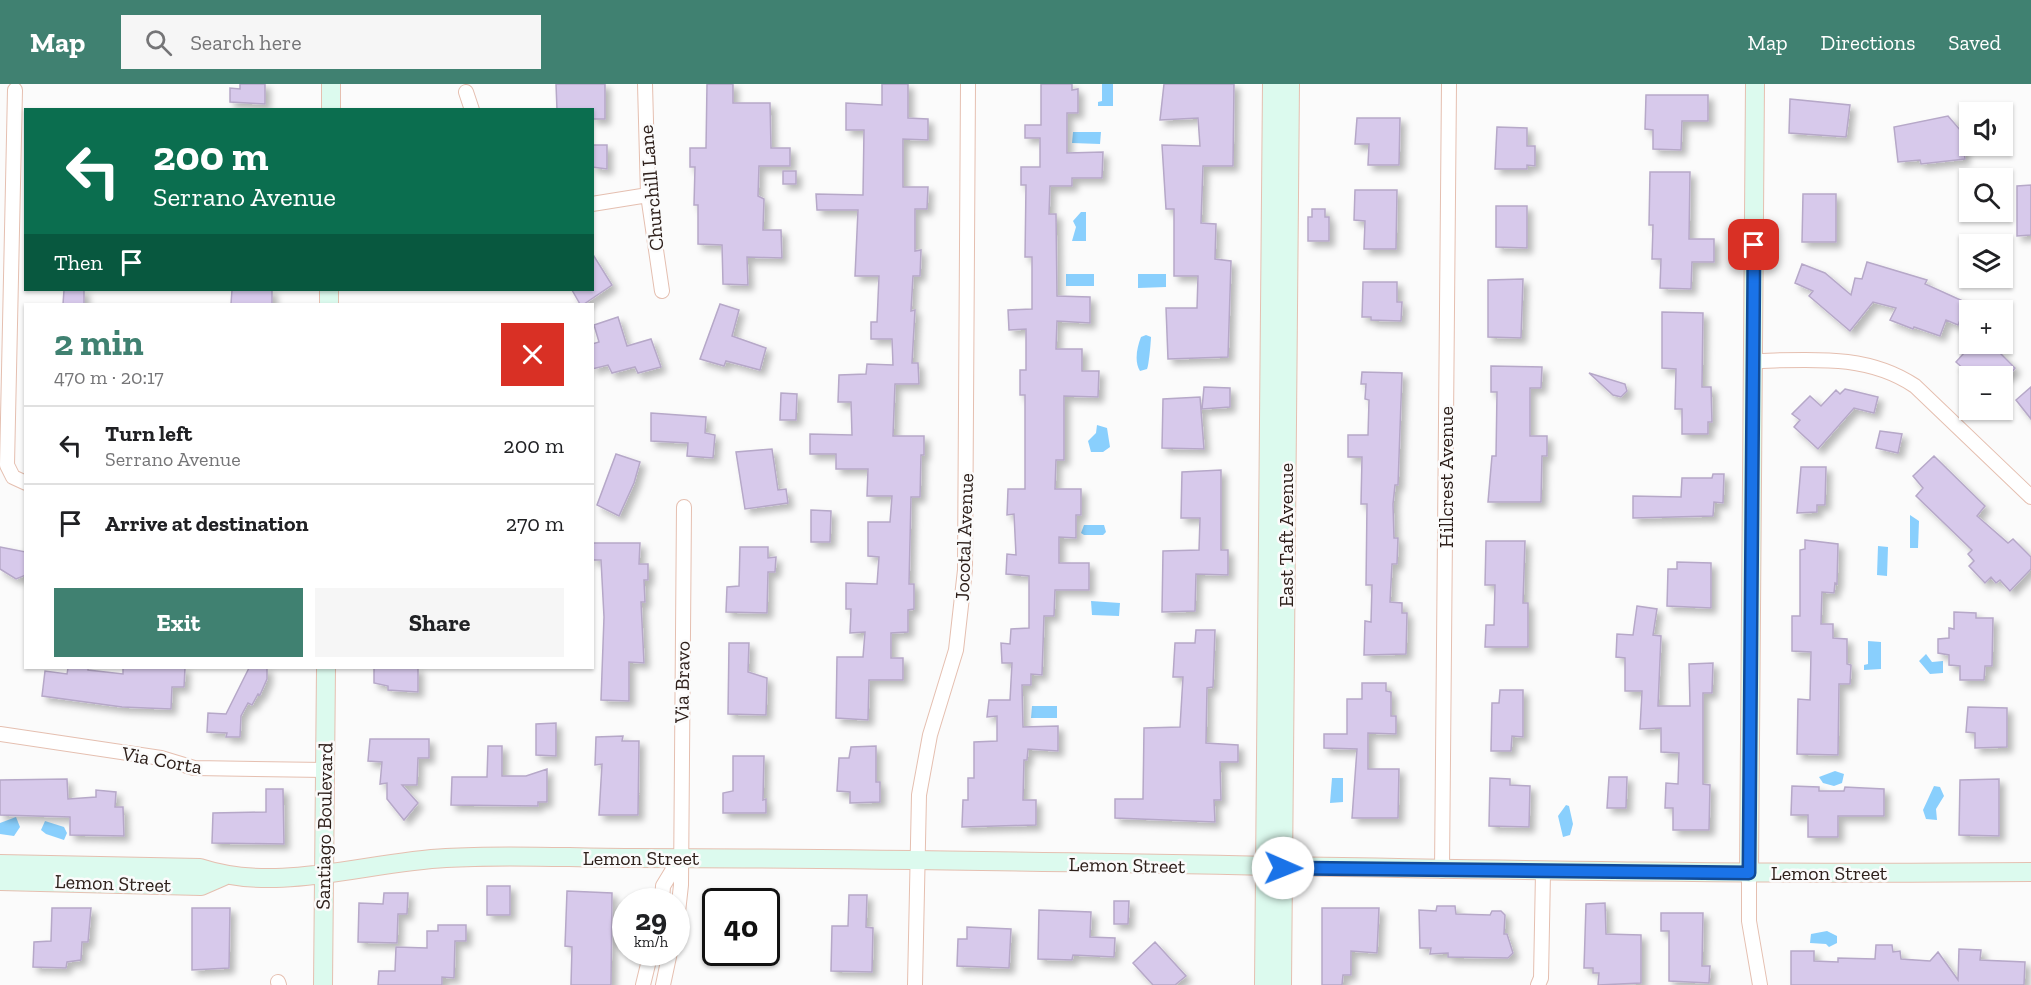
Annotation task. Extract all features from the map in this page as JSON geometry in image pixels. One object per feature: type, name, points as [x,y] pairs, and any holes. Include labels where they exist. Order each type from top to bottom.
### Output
[{"type":"street","points":[[331,84],[331,108]]},
{"type":"street","name":"Churchill Lane","points":[[645,84],[648,195],[662,291]]},
{"type":"street","name":"Jocotal Avenue","points":[[915,985],[917,861],[922,769],[956,650],[965,570],[968,84]]},
{"type":"street","name":"East Taft Avenue","points":[[1272,84],[1279,332],[1275,868],[1282,985]]},
{"type":"street","name":"East Taft Avenue","points":[[1279,332],[1290,84]]},
{"type":"street","name":"Hillcrest Avenue","points":[[1443,871],[1449,84]]},
{"type":"street","points":[[1755,84],[1749,921],[1760,985]]},
{"type":"street","points":[[15,90],[7,465],[19,480]]},
{"type":"street","points":[[466,92],[471,108]]},
{"type":"street","points":[[594,204],[648,195]]},
{"type":"street","points":[[1753,360],[1846,361],[1863,363],[1897,374],[1915,386],[2031,497]]},
{"type":"street","name":"Via Bravo","points":[[680,888],[684,507]]},
{"type":"street","name":"Santiago Boulevard","points":[[323,985],[326,669]]},
{"type":"street","name":"Via Corta","points":[[0,734],[161,758],[194,768],[325,770]]},
{"type":"street","name":"Lemon Street","points":[[0,864],[200,868],[224,876],[324,873],[446,858],[917,861],[1543,872],[2031,872]]},
{"type":"street","points":[[663,888],[680,858]]},
{"type":"street","name":"East Taft Avenue","points":[[1264,985],[1275,868]]},
{"type":"street","points":[[1538,985],[1543,872]]},
{"type":"street","name":"Lemon Street","points":[[0,881],[201,886],[224,876]]},
{"type":"street","points":[[643,985],[648,966]]},
{"type":"street","points":[[663,985],[667,966]]},
{"type":"water","points":[[1102,84],[1113,84],[1113,106],[1098,106],[1098,102],[1102,101]]},
{"type":"water","points":[[1073,132],[1101,132],[1100,144],[1072,143]]},
{"type":"water","points":[[1081,212],[1086,212],[1086,241],[1072,241],[1076,227],[1073,221]]},
{"type":"water","points":[[1066,274],[1094,274],[1094,286],[1066,286]]},
{"type":"water","points":[[1138,274],[1166,274],[1166,287],[1138,288]]},
{"type":"water","points":[[1146,335],[1151,337],[1147,369],[1140,371],[1137,363],[1137,350],[1141,337]]},
{"type":"water","points":[[1097,425],[1107,428],[1110,447],[1103,452],[1091,452],[1088,441],[1096,433]]},
{"type":"water","points":[[1910,515],[1919,521],[1918,548],[1910,548]]},
{"type":"water","points":[[1084,525],[1104,525],[1106,532],[1103,535],[1084,535],[1081,533]]},
{"type":"water","points":[[1878,546],[1888,547],[1887,576],[1877,575]]},
{"type":"water","points":[[1091,601],[1120,603],[1119,616],[1092,615]]},
{"type":"water","points":[[1868,641],[1881,642],[1881,669],[1864,670],[1864,665],[1868,664]]},
{"type":"water","points":[[1926,654],[1932,662],[1943,661],[1943,673],[1930,674],[1919,661]]},
{"type":"water","points":[[1032,706],[1057,706],[1057,718],[1031,718]]},
{"type":"water","points":[[1835,771],[1844,774],[1842,783],[1834,786],[1823,783],[1819,777]]},
{"type":"water","points":[[1332,778],[1343,778],[1343,802],[1330,803]]},
{"type":"water","points":[[1934,786],[1940,787],[1944,796],[1936,809],[1937,820],[1926,819],[1923,810]]},
{"type":"water","points":[[1566,805],[1569,806],[1573,824],[1570,835],[1563,837],[1558,816]]},
{"type":"water","points":[[16,817],[20,827],[14,836],[0,834],[0,823]]},
{"type":"water","points":[[45,821],[64,827],[67,833],[64,840],[41,830]]},
{"type":"water","points":[[1827,931],[1837,936],[1837,943],[1829,947],[1826,944],[1810,943],[1811,934]]},
{"type":"building","points":[[240,84],[265,84],[265,104],[230,102],[230,88],[240,89]]},
{"type":"building","points":[[556,84],[605,84],[605,119],[594,119],[594,108],[557,108]]},
{"type":"building","points":[[707,84],[733,84],[733,103],[770,103],[771,148],[790,148],[790,166],[759,166],[758,196],[764,199],[763,230],[781,230],[782,258],[747,257],[748,285],[723,284],[722,245],[698,244],[698,205],[694,205],[695,167],[690,167],[690,148],[706,148]]},
{"type":"building","points":[[882,84],[908,84],[908,118],[928,119],[928,140],[903,139],[903,187],[928,187],[927,209],[915,209],[915,251],[921,250],[920,276],[913,276],[911,311],[915,310],[912,363],[918,363],[919,384],[895,384],[893,436],[924,436],[924,455],[921,455],[920,497],[911,497],[909,584],[914,584],[914,609],[908,610],[908,632],[891,633],[891,658],[903,658],[903,680],[869,680],[868,720],[836,718],[837,657],[863,657],[865,632],[850,633],[851,609],[846,609],[846,583],[877,584],[879,557],[868,556],[868,522],[890,522],[892,496],[867,496],[868,469],[836,469],[836,454],[810,454],[810,434],[852,435],[851,402],[838,402],[839,375],[866,374],[867,364],[893,365],[892,339],[871,339],[871,322],[877,322],[879,276],[855,276],[858,210],[817,210],[816,194],[863,195],[864,130],[846,130],[846,103],[882,105]]},
{"type":"building","points":[[1041,84],[1072,84],[1072,90],[1078,89],[1078,113],[1067,113],[1067,153],[1103,152],[1102,178],[1072,178],[1072,186],[1050,186],[1049,214],[1056,214],[1057,296],[1090,297],[1090,323],[1057,321],[1056,349],[1082,349],[1082,371],[1099,371],[1098,397],[1064,396],[1064,460],[1056,460],[1055,489],[1081,489],[1081,515],[1076,515],[1076,538],[1059,537],[1059,563],[1089,563],[1089,590],[1055,590],[1054,616],[1044,616],[1042,675],[1031,674],[1031,685],[1022,685],[1023,727],[1058,726],[1058,751],[1028,749],[1027,760],[1024,760],[1023,800],[1036,800],[1036,825],[962,827],[963,800],[968,800],[968,778],[974,778],[974,742],[997,741],[997,716],[987,717],[989,700],[1010,700],[1012,663],[1002,663],[1001,643],[1010,644],[1011,629],[1029,628],[1029,576],[1006,574],[1007,554],[1016,555],[1014,514],[1007,515],[1008,489],[1025,489],[1025,395],[1020,395],[1020,370],[1026,370],[1026,329],[1009,330],[1008,310],[1032,309],[1032,257],[1025,257],[1026,185],[1021,185],[1021,167],[1040,167],[1040,138],[1025,138],[1025,125],[1041,125]]},
{"type":"building","points":[[1164,84],[1234,84],[1233,166],[1203,166],[1201,223],[1216,224],[1215,259],[1231,261],[1228,357],[1168,359],[1166,308],[1197,308],[1198,276],[1174,276],[1174,209],[1166,209],[1162,145],[1200,146],[1198,118],[1160,120]]},
{"type":"building","points":[[1646,95],[1708,95],[1708,121],[1682,121],[1681,150],[1653,149],[1653,130],[1645,129]]},
{"type":"building","points":[[1790,99],[1850,105],[1846,137],[1789,133]]},
{"type":"building","points":[[1948,116],[1959,129],[1959,156],[1965,156],[1965,159],[1921,164],[1920,160],[1898,162],[1894,127]]},
{"type":"building","points":[[1357,118],[1400,118],[1399,165],[1368,165],[1369,144],[1355,144]]},
{"type":"building","points":[[1497,127],[1527,128],[1527,146],[1535,146],[1535,166],[1527,165],[1527,169],[1495,169]]},
{"type":"building","points":[[594,145],[607,145],[607,169],[594,167]]},
{"type":"building","points":[[783,171],[796,171],[796,184],[783,184]]},
{"type":"building","points":[[1650,172],[1690,172],[1689,239],[1714,239],[1714,262],[1692,262],[1691,289],[1660,288],[1661,259],[1652,259],[1653,225],[1649,225]]},
{"type":"building","points":[[2031,185],[2031,235],[2017,236],[2017,186]]},
{"type":"building","points":[[1355,190],[1397,190],[1396,249],[1364,249],[1365,221],[1354,220]]},
{"type":"building","points":[[1803,194],[1836,194],[1836,242],[1802,242]]},
{"type":"building","points":[[1496,206],[1527,206],[1527,248],[1496,247]]},
{"type":"building","points":[[1312,209],[1325,209],[1325,217],[1329,217],[1329,241],[1308,241],[1308,217],[1312,217]]},
{"type":"building","points":[[594,256],[612,285],[585,303],[579,303],[573,291],[594,291]]},
{"type":"building","points":[[1867,262],[1927,280],[1925,284],[1960,300],[1958,325],[1946,320],[1940,336],[1914,327],[1913,329],[1890,320],[1896,308],[1873,302],[1850,331],[1809,296],[1813,291],[1795,283],[1802,264],[1825,273],[1851,295],[1855,278],[1862,279]]},
{"type":"building","points":[[1523,279],[1521,338],[1488,337],[1488,280]]},
{"type":"building","points":[[1363,282],[1397,282],[1397,302],[1402,302],[1401,321],[1371,320],[1371,317],[1362,317]]},
{"type":"building","points":[[64,291],[84,291],[84,303],[63,303]]},
{"type":"building","points":[[232,291],[272,291],[272,303],[231,303]]},
{"type":"building","points":[[720,304],[739,310],[732,336],[766,348],[760,370],[726,361],[724,366],[700,359]]},
{"type":"building","points":[[1662,312],[1703,313],[1702,387],[1711,387],[1712,422],[1708,422],[1708,434],[1682,434],[1682,409],[1675,409],[1676,369],[1662,368]]},
{"type":"building","points":[[618,317],[627,346],[651,339],[661,367],[638,373],[635,367],[612,373],[608,365],[594,368],[594,343],[599,342],[594,325]]},
{"type":"building","points":[[1963,354],[2001,354],[2013,366],[1960,366],[1956,362]]},
{"type":"building","points":[[1491,366],[1542,367],[1541,388],[1530,388],[1530,436],[1547,436],[1547,456],[1542,456],[1541,502],[1488,502],[1492,456],[1496,456],[1497,392],[1491,392]]},
{"type":"building","points":[[1362,372],[1402,373],[1398,485],[1395,485],[1393,504],[1394,538],[1398,538],[1397,564],[1392,564],[1390,602],[1402,603],[1402,613],[1407,613],[1406,654],[1364,655],[1365,621],[1371,622],[1372,585],[1366,585],[1367,504],[1361,504],[1362,457],[1348,457],[1348,435],[1368,435],[1369,400],[1365,399],[1366,384],[1361,384]]},
{"type":"building","points":[[1589,373],[1625,384],[1627,391],[1621,397],[1613,395]]},
{"type":"building","points":[[1204,387],[1230,388],[1230,407],[1202,409]]},
{"type":"building","points":[[2031,387],[2031,419],[2016,400]]},
{"type":"building","points":[[1845,389],[1878,397],[1874,413],[1854,408],[1818,449],[1794,427],[1800,420],[1792,414],[1810,396],[1821,406],[1836,390],[1840,394]]},
{"type":"building","points":[[781,393],[797,394],[796,420],[780,420]]},
{"type":"building","points":[[1200,397],[1204,449],[1162,448],[1163,399]]},
{"type":"building","points":[[651,413],[706,417],[705,433],[715,435],[713,458],[687,456],[688,443],[651,441]]},
{"type":"building","points":[[1880,431],[1902,434],[1898,453],[1876,448]]},
{"type":"building","points":[[772,449],[778,490],[786,489],[788,503],[745,509],[736,452]]},
{"type":"building","points":[[616,454],[640,462],[634,483],[619,516],[597,505]]},
{"type":"building","points":[[1934,456],[1985,506],[1977,516],[2008,543],[2013,539],[2031,557],[2031,569],[2010,591],[2000,580],[1996,583],[1991,577],[1985,583],[1969,566],[1974,561],[1968,554],[1972,550],[1916,496],[1923,488],[1913,476]]},
{"type":"building","points":[[1801,467],[1826,467],[1825,505],[1817,505],[1817,512],[1797,513]]},
{"type":"building","points":[[1221,470],[1221,550],[1228,550],[1228,575],[1196,574],[1195,611],[1162,612],[1163,551],[1199,550],[1200,518],[1181,518],[1182,472]]},
{"type":"building","points":[[1713,474],[1724,474],[1723,503],[1714,502],[1713,516],[1633,518],[1633,496],[1681,497],[1682,478],[1712,478]]},
{"type":"building","points":[[811,510],[831,511],[830,542],[811,542]]},
{"type":"building","points":[[1805,540],[1838,544],[1837,584],[1835,583],[1834,593],[1822,592],[1821,624],[1833,624],[1833,638],[1847,639],[1847,664],[1851,665],[1850,684],[1839,684],[1838,755],[1797,754],[1798,699],[1810,700],[1811,652],[1792,651],[1792,616],[1800,616],[1800,550],[1805,549]]},
{"type":"building","points":[[1486,541],[1525,541],[1523,603],[1528,603],[1528,647],[1485,647],[1486,625],[1494,625],[1495,585],[1485,585]]},
{"type":"building","points":[[594,543],[640,543],[639,564],[648,564],[648,580],[644,580],[645,602],[641,602],[644,663],[629,662],[629,701],[601,700],[604,617],[601,560],[594,560]]},
{"type":"building","points":[[0,547],[24,552],[24,576],[16,579],[0,569]]},
{"type":"building","points":[[740,547],[768,547],[768,558],[776,557],[775,572],[768,572],[767,613],[726,612],[727,587],[739,586]]},
{"type":"building","points":[[1677,562],[1711,563],[1711,608],[1667,606],[1668,569],[1677,569]]},
{"type":"building","points":[[1637,606],[1657,609],[1653,635],[1661,636],[1658,706],[1690,706],[1689,664],[1713,663],[1712,693],[1703,693],[1703,784],[1710,785],[1709,830],[1673,830],[1673,808],[1665,808],[1666,783],[1678,784],[1679,753],[1661,752],[1661,728],[1640,729],[1642,691],[1625,691],[1625,658],[1616,657],[1617,634],[1633,635]]},
{"type":"building","points":[[1954,612],[1976,613],[1976,618],[1993,618],[1992,666],[1985,666],[1984,680],[1960,680],[1960,666],[1949,665],[1949,655],[1938,653],[1938,639],[1949,638],[1949,628],[1954,629]]},
{"type":"building","points":[[1196,630],[1215,630],[1213,687],[1207,688],[1206,743],[1238,745],[1238,762],[1220,762],[1221,800],[1214,800],[1215,822],[1115,818],[1115,799],[1143,799],[1144,728],[1180,727],[1183,677],[1173,677],[1175,643],[1195,643]]},
{"type":"building","points":[[729,643],[749,643],[748,672],[767,678],[766,715],[728,714]]},
{"type":"building","points":[[68,669],[88,669],[123,674],[123,669],[185,669],[184,687],[172,687],[171,709],[122,707],[42,696],[45,671],[67,674]]},
{"type":"building","points":[[248,669],[267,669],[267,679],[260,695],[258,694],[252,705],[248,703],[241,716],[240,737],[226,737],[227,733],[207,732],[208,713],[226,714]]},
{"type":"building","points":[[374,669],[418,669],[418,692],[388,690],[388,686],[374,683]]},
{"type":"building","points":[[1362,683],[1386,683],[1386,691],[1391,692],[1391,716],[1396,716],[1396,734],[1368,733],[1368,769],[1399,769],[1398,818],[1352,818],[1357,749],[1324,748],[1324,734],[1347,734],[1347,699],[1362,699]]},
{"type":"building","points":[[1500,690],[1523,690],[1523,737],[1512,736],[1511,751],[1491,751],[1492,703],[1499,703]]},
{"type":"building","points":[[1968,707],[2007,708],[2007,747],[1975,748],[1975,733],[1966,732]]},
{"type":"building","points":[[556,723],[556,756],[536,755],[536,724]]},
{"type":"building","points":[[623,736],[622,741],[639,741],[638,815],[599,815],[602,764],[595,765],[596,737]]},
{"type":"building","points":[[370,739],[429,739],[429,758],[418,758],[417,785],[402,785],[418,803],[404,820],[387,799],[387,783],[380,784],[382,762],[368,761]]},
{"type":"building","points":[[488,746],[502,746],[502,776],[526,776],[547,769],[547,802],[538,802],[538,806],[451,805],[452,777],[487,777]]},
{"type":"building","points":[[876,746],[876,782],[880,782],[880,802],[850,803],[850,792],[837,791],[839,758],[849,758],[851,747]]},
{"type":"building","points":[[733,756],[764,756],[763,800],[766,799],[766,813],[723,813],[723,793],[733,791]]},
{"type":"building","points":[[1609,777],[1627,777],[1626,808],[1607,808]]},
{"type":"building","points":[[1490,778],[1510,779],[1510,785],[1530,786],[1529,827],[1489,826]]},
{"type":"building","points":[[67,779],[68,799],[96,797],[96,790],[116,792],[115,807],[123,807],[124,836],[70,835],[70,817],[0,815],[0,780]]},
{"type":"building","points":[[1999,779],[1999,836],[1959,835],[1960,780]]},
{"type":"building","points":[[1792,786],[1819,787],[1819,791],[1844,791],[1845,787],[1884,789],[1884,816],[1838,816],[1838,837],[1808,837],[1808,815],[1791,815]]},
{"type":"building","points":[[266,789],[283,789],[284,844],[212,843],[213,813],[266,812]]},
{"type":"building","points":[[487,886],[510,886],[510,915],[487,915]]},
{"type":"building","points":[[567,891],[612,893],[611,985],[571,985],[572,947],[565,946]]},
{"type":"building","points":[[384,893],[408,893],[407,914],[398,914],[397,943],[358,942],[359,903],[383,904]]},
{"type":"building","points":[[849,895],[867,895],[866,927],[873,928],[872,972],[831,971],[832,926],[848,926]]},
{"type":"building","points":[[1114,901],[1129,901],[1128,924],[1114,924]]},
{"type":"building","points":[[1605,903],[1606,934],[1641,935],[1641,983],[1598,985],[1599,973],[1593,973],[1593,968],[1584,968],[1586,904]]},
{"type":"building","points":[[1437,906],[1455,906],[1456,914],[1490,915],[1492,911],[1501,911],[1505,915],[1504,934],[1507,934],[1513,953],[1508,958],[1448,957],[1448,953],[1430,954],[1431,948],[1420,948],[1419,910],[1436,911]]},
{"type":"building","points":[[52,908],[91,908],[88,942],[82,942],[81,960],[67,962],[66,968],[33,967],[34,942],[51,941]]},
{"type":"building","points":[[192,908],[230,908],[229,968],[192,970]]},
{"type":"building","points":[[1322,908],[1379,908],[1377,953],[1351,951],[1351,975],[1343,975],[1342,985],[1322,985]]},
{"type":"building","points":[[1039,910],[1091,912],[1090,937],[1115,938],[1114,957],[1073,955],[1072,960],[1038,959]]},
{"type":"building","points":[[1661,913],[1703,913],[1702,966],[1710,966],[1709,983],[1669,981],[1669,931],[1661,931]]},
{"type":"building","points":[[438,925],[466,925],[466,941],[455,941],[454,978],[442,977],[442,985],[378,985],[379,971],[395,971],[396,947],[427,948],[427,931],[438,931]]},
{"type":"building","points":[[967,927],[1011,929],[1009,968],[957,966],[958,939],[967,939]]},
{"type":"building","points":[[1155,942],[1186,976],[1175,985],[1153,985],[1133,963]]},
{"type":"building","points":[[1876,945],[1892,945],[1893,952],[1900,951],[1901,959],[1930,961],[1938,952],[1958,980],[1959,949],[1981,950],[1980,960],[2025,962],[2024,985],[1791,985],[1791,951],[1814,951],[1814,961],[1838,962],[1838,958],[1875,959]]},
{"type":"route","points":[[1283,868],[1749,873],[1754,245]]}]
